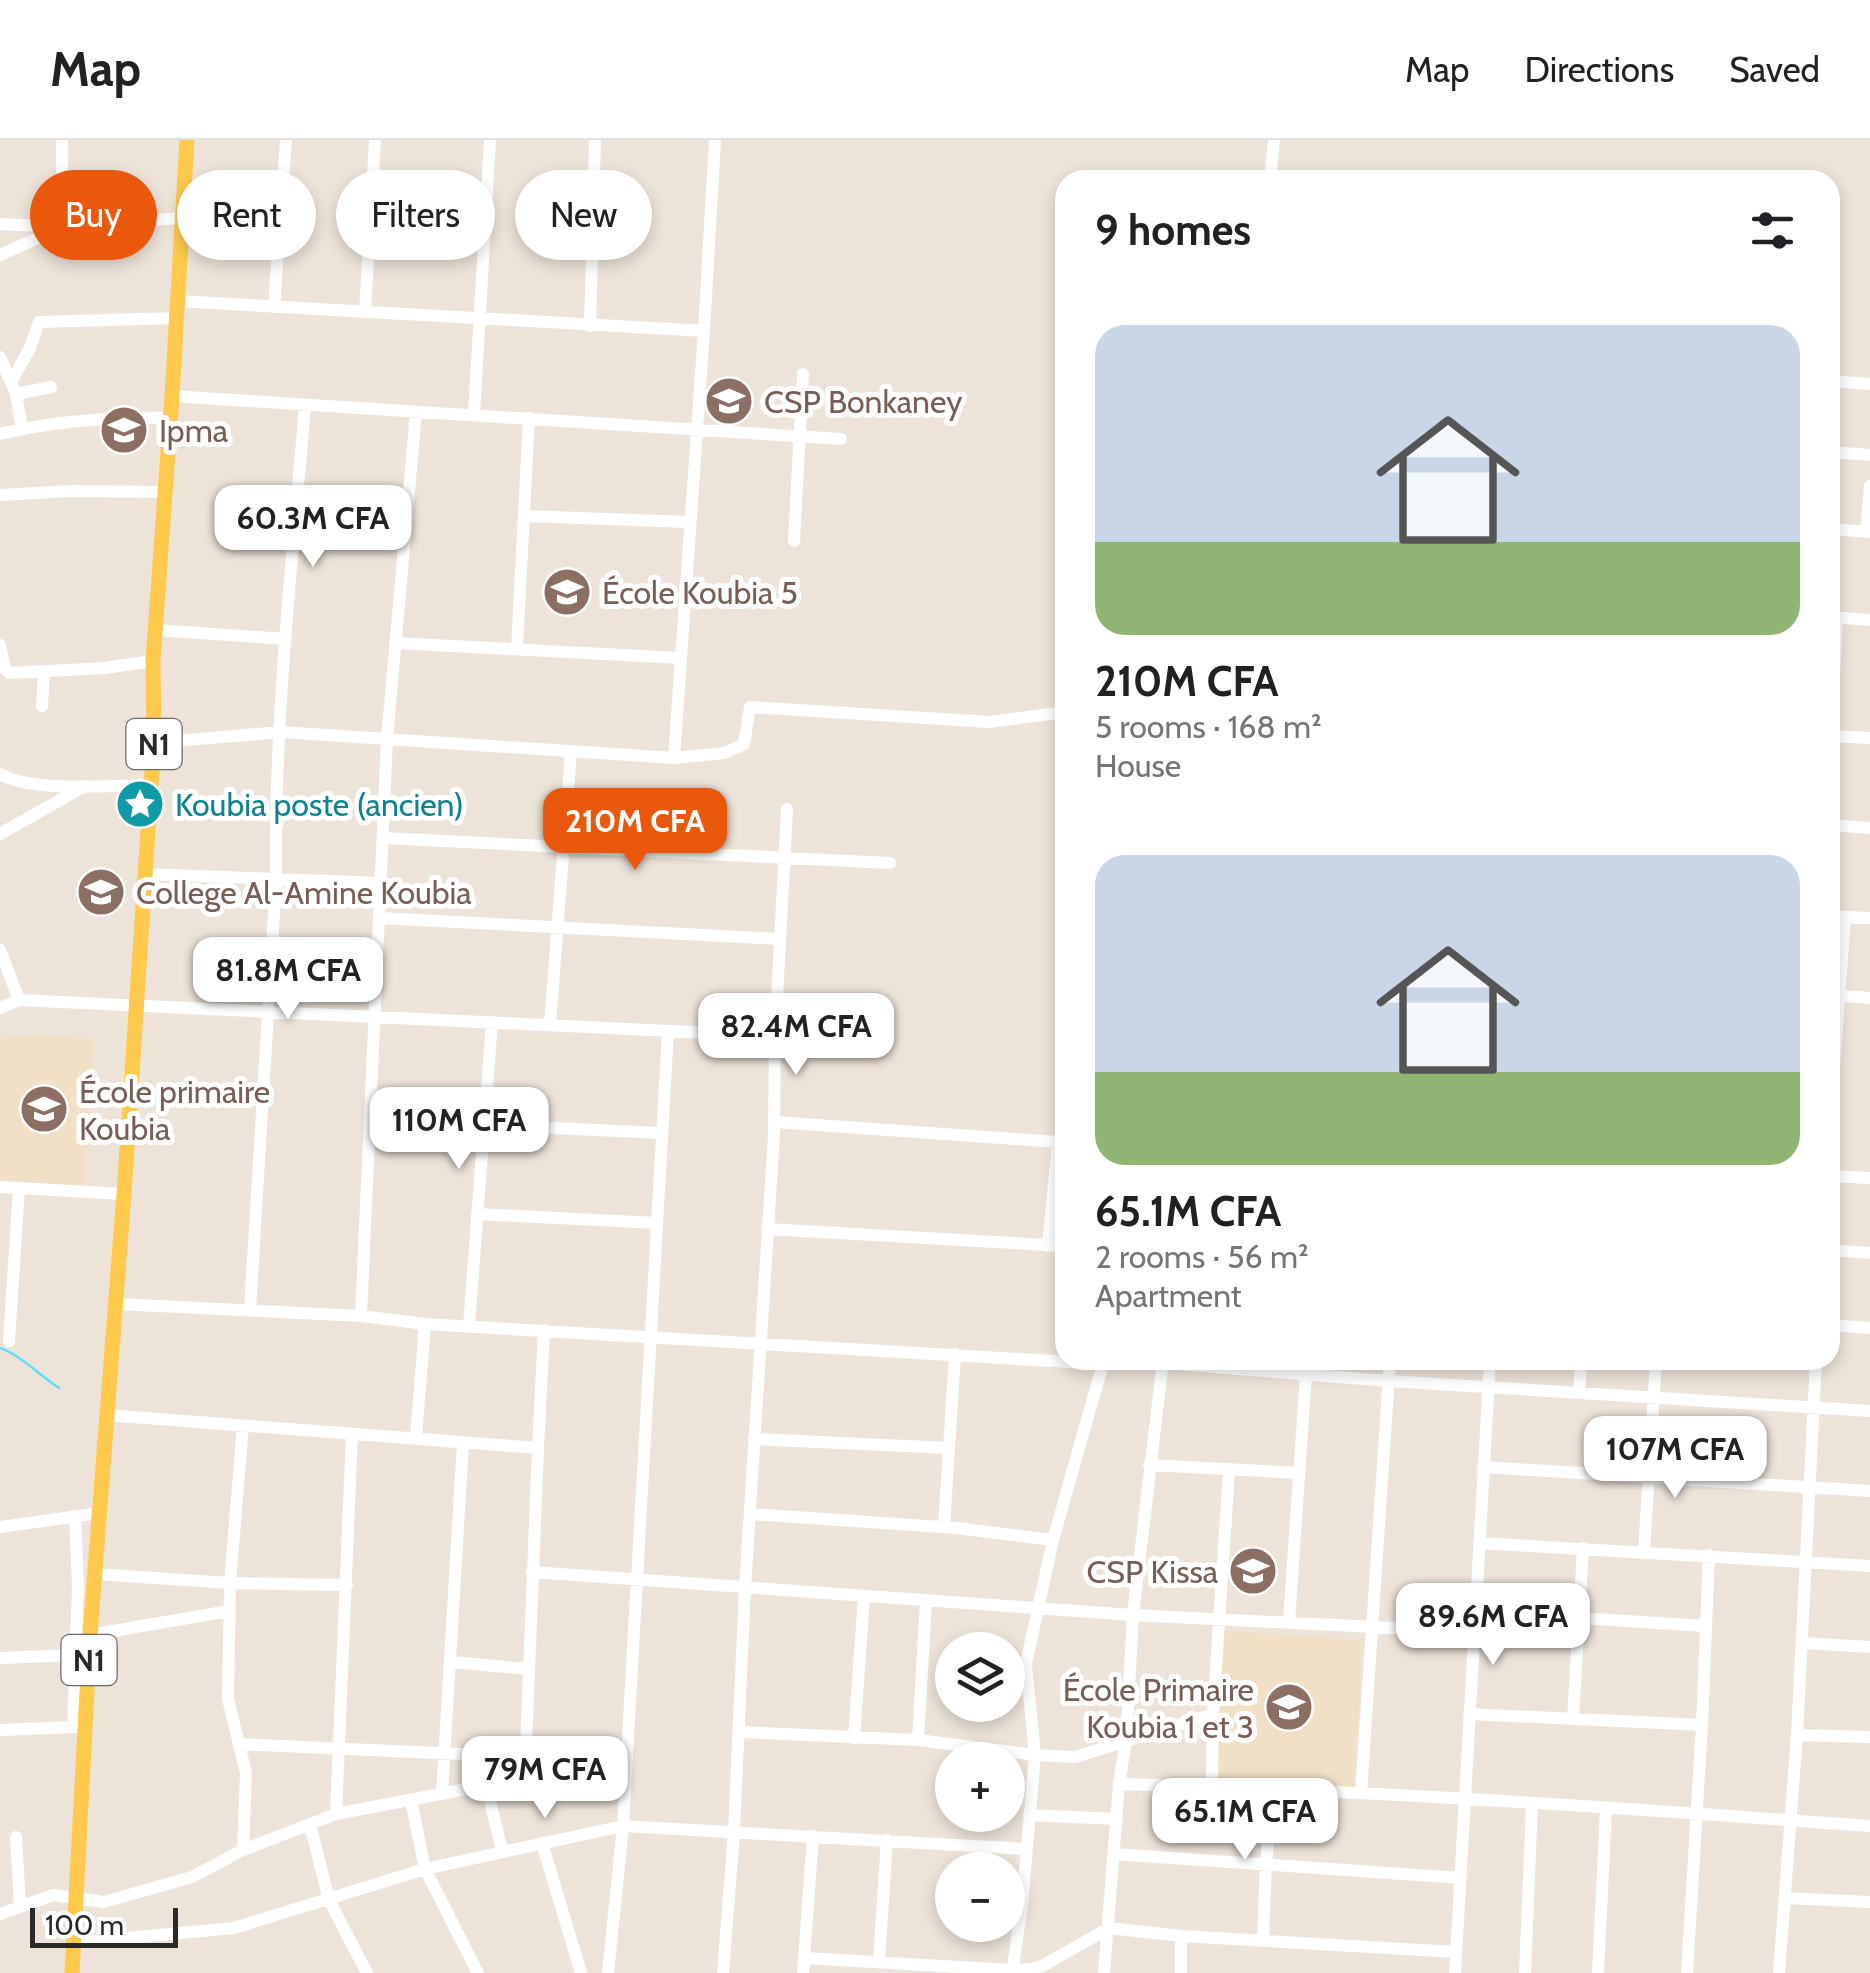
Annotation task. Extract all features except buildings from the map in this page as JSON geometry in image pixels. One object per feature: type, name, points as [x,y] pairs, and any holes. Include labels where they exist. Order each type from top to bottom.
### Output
[{"type":"main road","name":"N1","points":[[185,170],[187,140]]},
{"type":"main road","name":"N1","points":[[72,1973],[79,1727],[100,1513],[152,785],[153,661],[179,260]]},
{"type":"street","points":[[62,140],[62,170]]},
{"type":"street","points":[[274,307],[286,140]]},
{"type":"street","points":[[365,312],[374,140]]},
{"type":"street","points":[[474,415],[490,140]]},
{"type":"street","points":[[590,326],[595,140]]},
{"type":"street","points":[[674,758],[715,140]]},
{"type":"street","points":[[1271,170],[1274,140]]},
{"type":"street","points":[[0,224],[30,225]]},
{"type":"street","points":[[0,256],[30,242]]},
{"type":"street","points":[[14,388],[40,322],[176,310],[274,307],[704,331]]},
{"type":"street","points":[[0,357],[14,388],[22,429]]},
{"type":"street","points":[[794,541],[803,374]]},
{"type":"street","points":[[1840,382],[1870,384]]},
{"type":"street","points":[[14,388],[51,387]]},
{"type":"street","points":[[172,396],[840,439]]},
{"type":"street","points":[[250,1310],[286,639],[306,406]]},
{"type":"street","points":[[361,1316],[387,739],[416,412]]},
{"type":"street","points":[[0,434],[102,419],[169,418]]},
{"type":"street","points":[[517,648],[529,418]]},
{"type":"street","points":[[1840,452],[1870,454]]},
{"type":"street","points":[[1840,530],[1868,532],[1870,486]]},
{"type":"street","points":[[0,495],[164,492]]},
{"type":"street","points":[[524,516],[689,522]]},
{"type":"street","points":[[1840,618],[1870,620]]},
{"type":"street","points":[[155,630],[286,639]]},
{"type":"street","points":[[396,643],[680,658]]},
{"type":"street","points":[[0,644],[6,672],[105,668],[153,661]]},
{"type":"street","points":[[42,706],[44,671]]},
{"type":"street","points":[[154,746],[281,732],[674,758],[725,752],[744,744],[750,707],[989,722],[1055,713]]},
{"type":"street","points":[[1840,736],[1870,738]]},
{"type":"street","points":[[550,1024],[570,752]]},
{"type":"street","points":[[0,774],[22,782],[152,785]]},
{"type":"street","points":[[0,834],[87,785]]},
{"type":"street","points":[[724,1973],[774,1122],[787,809]]},
{"type":"street","points":[[1840,826],[1870,828]]},
{"type":"street","points":[[382,838],[890,863]]},
{"type":"street","points":[[145,874],[380,883]]},
{"type":"street","points":[[1840,916],[1870,918]]},
{"type":"street","points":[[379,918],[780,939]]},
{"type":"street","points":[[0,950],[19,1000]]},
{"type":"street","points":[[1840,996],[1870,998]]},
{"type":"street","points":[[0,1008],[19,1000],[136,1004],[775,1036]]},
{"type":"street","points":[[469,1325],[492,1022]]},
{"type":"street","points":[[608,1973],[623,1826],[668,1030]]},
{"type":"street","points":[[774,1122],[1055,1142]]},
{"type":"street","points":[[484,1125],[662,1133]]},
{"type":"street","points":[[1048,1246],[1055,1173]]},
{"type":"street","points":[[1840,1176],[1870,1178]]},
{"type":"street","points":[[0,1187],[124,1194]]},
{"type":"street","points":[[8,1341],[7,1265],[19,1188]]},
{"type":"street","points":[[478,1214],[657,1223]]},
{"type":"street","points":[[767,1229],[1055,1246]]},
{"type":"street","points":[[1840,1250],[1870,1252]]},
{"type":"street","points":[[116,1304],[1055,1359]]},
{"type":"street","points":[[416,1438],[425,1324]]},
{"type":"street","points":[[1840,1326],[1870,1328]]},
{"type":"street","points":[[0,1914],[53,1895],[100,1902],[116,1899],[192,1877],[243,1850],[336,1814],[508,1780],[525,1764],[544,1330]]},
{"type":"street","points":[[944,1527],[955,1354]]},
{"type":"street","points":[[1012,1971],[1035,1756],[1026,1664],[1053,1540],[1102,1370]]},
{"type":"street","points":[[1104,1973],[1126,1741],[1133,1616],[1162,1370]]},
{"type":"street","points":[[1258,1370],[1870,1411]]},
{"type":"street","points":[[1362,1793],[1389,1370]]},
{"type":"street","points":[[1454,1973],[1489,1370]]},
{"type":"street","points":[[1578,1393],[1580,1370]]},
{"type":"street","points":[[1644,1551],[1655,1370]]},
{"type":"street","points":[[1779,1973],[1798,1735],[1815,1370]]},
{"type":"street","points":[[1289,1622],[1306,1374]]},
{"type":"street","points":[[106,1415],[538,1448]]},
{"type":"street","points":[[243,1426],[230,1582],[228,1699],[246,1773],[243,1850]]},
{"type":"street","points":[[336,1814],[352,1434]]},
{"type":"street","points":[[754,1439],[949,1448]]},
{"type":"street","points":[[442,1792],[463,1443]]},
{"type":"street","points":[[1149,1466],[1298,1473]]},
{"type":"street","points":[[1484,1466],[1870,1491]]},
{"type":"street","points":[[1212,1787],[1229,1471]]},
{"type":"street","points":[[0,1527],[100,1513]]},
{"type":"street","points":[[750,1514],[944,1527],[1053,1540]]},
{"type":"street","points":[[0,1730],[79,1727],[75,1516]]},
{"type":"street","points":[[1479,1543],[1870,1566]]},
{"type":"street","points":[[1573,1719],[1583,1548]]},
{"type":"street","points":[[1687,1973],[1709,1555]]},
{"type":"street","points":[[532,1572],[1133,1616],[1474,1632]]},
{"type":"street","points":[[95,1574],[347,1586]]},
{"type":"street","points":[[854,1738],[864,1598]]},
{"type":"street","points":[[918,1740],[926,1602]]},
{"type":"street","points":[[90,1635],[229,1611]]},
{"type":"street","points":[[1580,1618],[1706,1626]]},
{"type":"street","points":[[1802,1643],[1870,1647]]},
{"type":"street","points":[[0,1658],[76,1655]]},
{"type":"street","points":[[451,1662],[528,1668]]},
{"type":"street","points":[[740,1732],[918,1740],[1035,1756],[1075,1757],[1213,1714]]},
{"type":"street","points":[[1469,1714],[1702,1725]]},
{"type":"street","points":[[1798,1735],[1870,1737]]},
{"type":"street","points":[[240,1744],[444,1754],[525,1764],[626,1765]]},
{"type":"street","points":[[486,1784],[502,1851]]},
{"type":"street","points":[[1119,1784],[1464,1798],[1870,1826]]},
{"type":"street","points":[[1262,1940],[1273,1789]]},
{"type":"street","points":[[412,1800],[425,1869],[478,1973]]},
{"type":"street","points":[[1525,1973],[1532,1804]]},
{"type":"street","points":[[1598,1973],[1606,1809]]},
{"type":"street","points":[[1029,1815],[1117,1819]]},
{"type":"street","points":[[310,1824],[329,1900],[367,1973]]},
{"type":"street","points":[[74,1944],[234,1928],[425,1869],[623,1826],[1026,1849]]},
{"type":"street","points":[[813,1836],[803,1966],[879,1961],[1012,1971],[1032,1969],[1110,1928],[1181,1936],[1456,1952]]},
{"type":"street","points":[[16,1837],[20,1905]]},
{"type":"street","points":[[879,1961],[887,1840]]},
{"type":"street","points":[[542,1843],[581,1973]]},
{"type":"street","points":[[1114,1854],[1460,1878]]},
{"type":"street","points":[[1786,1898],[1870,1902]]},
{"type":"street","points":[[1180,1973],[1181,1936]]},
{"type":"shaded area","name":"École primaire Koubia","points":[[37,1035],[94,1039],[84,1186],[0,1180],[0,1038]]},
{"type":"shaded area","points":[[1223,1631],[1363,1640],[1354,1788],[1214,1778]]},
{"type":"waterway","points":[[0,1348],[59,1388]]},
{"type":"place","name":"CSP Bonkaney","points":[[729,401]]},
{"type":"place","name":"Ipma","points":[[124,430]]},
{"type":"place","name":"École Koubia 5","points":[[567,592]]},
{"type":"place","name":"Koubia poste (ancien)","points":[[140,804]]},
{"type":"place","name":"College Al-Amine Koubia","points":[[101,892]]},
{"type":"place","name":"École primaire Koubia","points":[[44,1109]]},
{"type":"place","name":"CSP Kissa","points":[[1253,1571]]},
{"type":"place","name":"École Primaire Koubia 1 et 3","points":[[1289,1707]]}]
